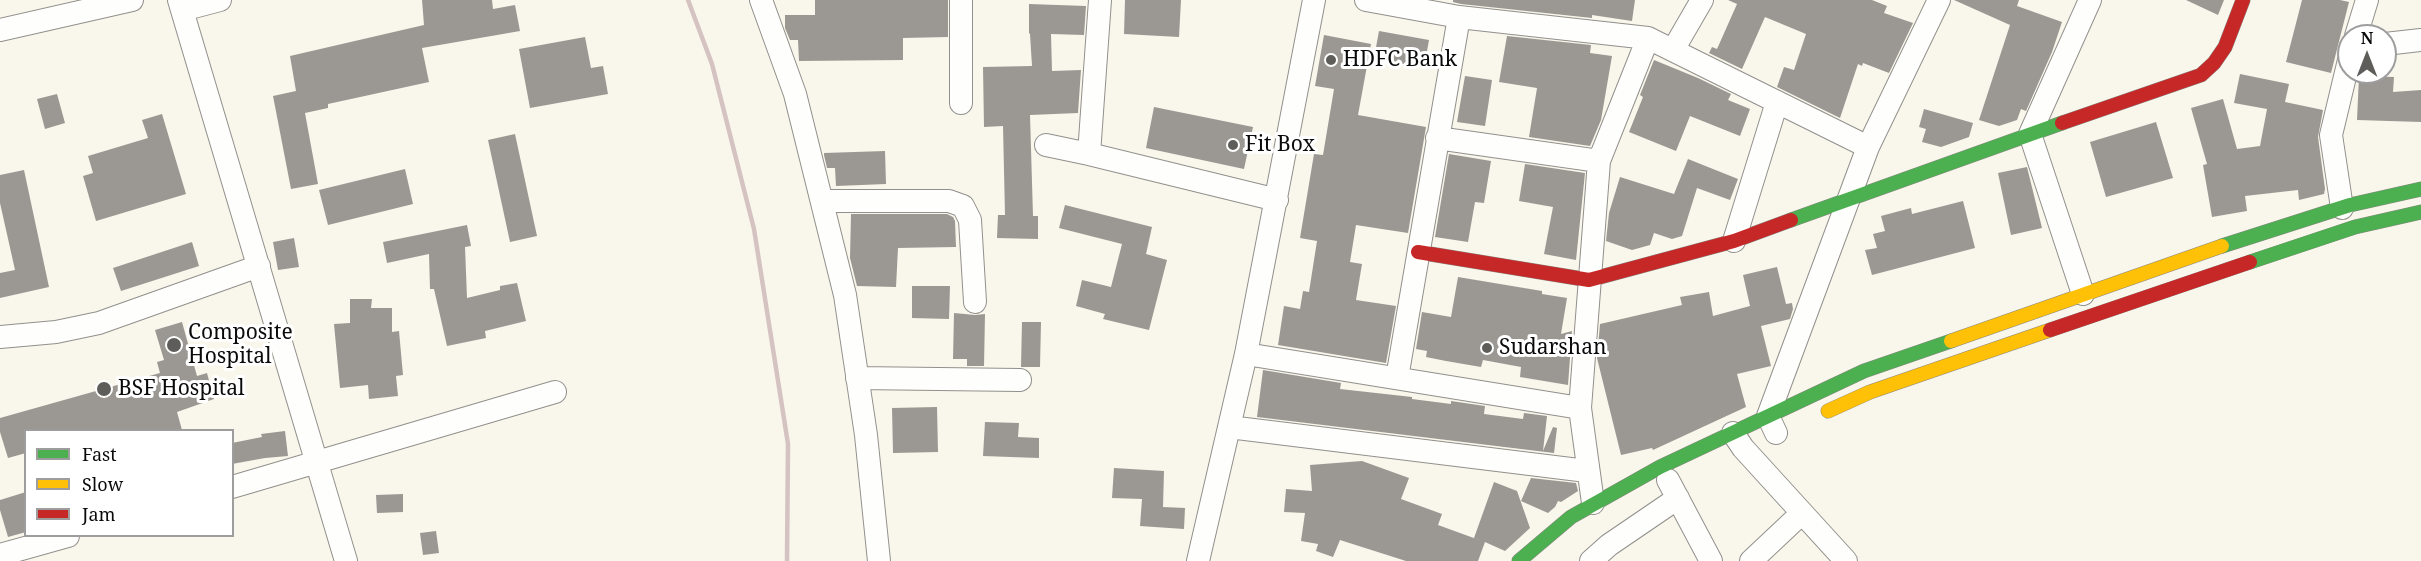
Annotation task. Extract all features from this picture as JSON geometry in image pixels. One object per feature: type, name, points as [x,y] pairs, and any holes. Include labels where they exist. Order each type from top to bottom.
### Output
[{"type":"main road","points":[[1418,252],[1588,280],[1734,241],[2201,75],[2214,63],[2225,46],[2242,0]]},
{"type":"main road","points":[[1519,561],[1571,517],[1593,503],[1660,467],[1736,444],[1777,426],[1864,371],[2218,247],[2342,208],[2421,189]]},
{"type":"main road","points":[[1818,415],[1870,392],[2224,270],[2355,227],[2421,212]]},
{"type":"main road","points":[[1539,561],[1563,542]]},
{"type":"street","points":[[0,30],[132,0]]},
{"type":"street","points":[[220,0],[181,5],[346,561]]},
{"type":"street","points":[[761,0],[795,94],[845,295],[866,435],[879,561]]},
{"type":"street","points":[[961,0],[961,103]]},
{"type":"street","points":[[1089,154],[1100,0]]},
{"type":"street","points":[[1198,561],[1246,354],[1314,0]]},
{"type":"street","points":[[1366,0],[1459,17],[1648,38],[1868,147]]},
{"type":"street","points":[[1673,50],[1702,0]]},
{"type":"street","points":[[2084,294],[2030,134],[2090,0]]},
{"type":"street","points":[[2360,24],[2367,0]]},
{"type":"street","points":[[1777,426],[1868,147],[1936,1]]},
{"type":"street","points":[[1396,378],[1459,17]]},
{"type":"street","points":[[1593,503],[1580,408],[1588,280],[1599,161],[1648,38]]},
{"type":"street","points":[[2397,42],[2421,39]]},
{"type":"street","points":[[2342,208],[2331,135],[2343,84]]},
{"type":"street","points":[[1734,241],[1777,102]]},
{"type":"street","points":[[1437,138],[1599,161]]},
{"type":"street","points":[[1046,145],[1277,200]]},
{"type":"street","points":[[822,201],[949,201],[963,206],[970,220],[975,302]]},
{"type":"street","points":[[0,338],[56,332],[99,323],[259,266]]},
{"type":"street","points":[[1246,354],[1580,408]]},
{"type":"street","points":[[857,378],[1020,380]]},
{"type":"street","points":[[234,486],[555,392]]},
{"type":"street","points":[[1229,427],[1587,471]]},
{"type":"street","points":[[1736,444],[1846,561]]},
{"type":"street","points":[[1591,561],[1671,484],[1711,561]]},
{"type":"street","points":[[1751,561],[1802,513]]},
{"type":"street","points":[[0,555],[64,537]]},
{"type":"building","points":[[422,0],[492,0],[493,9],[515,5],[520,31],[422,48],[429,82],[328,104],[328,108],[305,113],[318,184],[291,189],[273,96],[296,91],[290,56],[424,25]]},
{"type":"building","points":[[815,0],[948,0],[948,37],[903,38],[903,60],[799,61],[798,40],[790,40],[785,28],[785,15],[815,15]]},
{"type":"building","points":[[1125,0],[1181,0],[1179,37],[1124,34]]},
{"type":"building","points":[[1453,0],[1635,0],[1632,21],[1592,15],[1592,18],[1461,4]]},
{"type":"building","points":[[1728,0],[1872,0],[1887,6],[1884,13],[1913,23],[1889,73],[1863,63],[1862,66],[1858,64],[1840,118],[1777,87],[1784,67],[1794,70],[1806,34],[1765,17],[1742,69],[1709,53],[1712,47],[1717,49],[1737,4]]},
{"type":"building","points":[[1954,0],[2019,0],[2017,6],[2062,22],[2052,52],[2026,111],[2021,109],[2017,120],[1999,126],[1979,120],[2010,25]]},
{"type":"building","points":[[2186,0],[2224,0],[2218,15]]},
{"type":"building","points":[[2302,0],[2349,2],[2343,24],[2337,24],[2337,49],[2331,73],[2286,62]]},
{"type":"building","points":[[1029,4],[1086,6],[1084,35],[1051,34],[1052,71],[1081,70],[1078,113],[1030,115],[1033,216],[1038,216],[1038,239],[997,238],[998,215],[1005,215],[1003,126],[984,127],[983,67],[1032,66]]},
{"type":"building","points":[[1379,31],[1429,40],[1424,68],[1374,58]]},
{"type":"building","points":[[1324,35],[1371,44],[1358,115],[1426,127],[1408,233],[1356,225],[1350,262],[1362,264],[1356,300],[1396,306],[1386,363],[1278,345],[1284,306],[1300,309],[1303,291],[1309,292],[1317,241],[1300,238],[1314,154],[1323,155],[1334,89],[1315,86]]},
{"type":"building","points":[[1507,36],[1591,45],[1590,53],[1612,56],[1601,120],[1590,146],[1529,137],[1537,88],[1499,82]]},
{"type":"building","points":[[585,37],[591,68],[603,66],[608,94],[530,108],[519,49]]},
{"type":"building","points":[[1654,60],[1731,94],[1728,100],[1750,109],[1740,136],[1690,116],[1676,151],[1629,132]]},
{"type":"building","points":[[2240,74],[2289,84],[2285,102],[2323,110],[2318,137],[2324,194],[2299,200],[2298,190],[2245,196],[2247,211],[2212,217],[2203,165],[2207,164],[2191,108],[2223,99],[2237,149],[2260,146],[2267,109],[2234,103]]},
{"type":"building","points":[[1465,76],[1492,80],[1485,126],[1457,122]]},
{"type":"building","points":[[2359,84],[2394,84],[2393,92],[2421,90],[2421,122],[2357,120]]},
{"type":"building","points":[[57,94],[65,123],[45,129],[37,99]]},
{"type":"building","points":[[1154,107],[1253,127],[1244,169],[1146,148]]},
{"type":"building","points":[[1924,109],[1973,123],[1969,137],[1941,147],[1922,142],[1926,129],[1919,127]]},
{"type":"building","points":[[162,114],[186,194],[96,221],[83,176],[93,173],[88,156],[148,138],[142,120]]},
{"type":"building","points":[[2156,122],[2173,178],[2106,197],[2090,142]]},
{"type":"building","points":[[515,134],[537,236],[510,242],[488,140]]},
{"type":"building","points":[[885,151],[886,184],[836,186],[835,168],[827,168],[824,155],[824,153]]},
{"type":"building","points":[[1449,154],[1491,161],[1484,203],[1475,202],[1468,242],[1435,237]]},
{"type":"building","points":[[1688,159],[1738,179],[1730,200],[1697,188],[1682,236],[1672,239],[1654,233],[1650,245],[1632,250],[1606,241],[1609,213],[1620,177],[1674,194]]},
{"type":"building","points":[[1525,164],[1585,173],[1576,260],[1544,254],[1553,207],[1519,201]]},
{"type":"building","points":[[2027,167],[2042,228],[2011,235],[1998,173]]},
{"type":"building","points":[[405,169],[413,204],[328,225],[319,190]]},
{"type":"building","points":[[24,170],[49,287],[0,298],[0,273],[15,270],[0,203],[0,175]]},
{"type":"building","points":[[1963,201],[1975,248],[1872,275],[1865,250],[1877,248],[1873,234],[1885,231],[1881,216],[1911,208],[1912,214]]},
{"type":"building","points":[[1065,205],[1152,227],[1146,254],[1167,260],[1149,330],[1103,319],[1105,314],[1076,306],[1082,280],[1111,287],[1122,244],[1059,228]]},
{"type":"building","points":[[851,214],[947,214],[955,221],[956,247],[898,248],[896,287],[857,286],[850,258]]},
{"type":"building","points":[[467,225],[471,246],[465,247],[467,298],[500,290],[500,286],[517,283],[526,321],[485,331],[486,338],[447,346],[434,289],[430,289],[429,254],[387,263],[383,242]]},
{"type":"building","points":[[294,238],[299,267],[278,270],[273,242]]},
{"type":"building","points":[[192,242],[199,266],[121,291],[113,268]]},
{"type":"building","points":[[1777,267],[1786,304],[1792,303],[1793,309],[1790,319],[1761,326],[1771,366],[1737,374],[1746,407],[1653,450],[1652,448],[1621,455],[1597,358],[1600,324],[1682,305],[1680,297],[1709,292],[1713,316],[1750,306],[1743,275]]},
{"type":"building","points":[[1458,277],[1542,291],[1542,294],[1567,298],[1561,334],[1572,331],[1568,385],[1520,377],[1521,367],[1483,360],[1481,367],[1446,361],[1426,357],[1427,351],[1416,349],[1422,312],[1451,317]]},
{"type":"building","points":[[912,286],[950,286],[949,319],[912,318]]},
{"type":"building","points":[[350,299],[372,299],[371,308],[392,308],[392,332],[399,331],[403,375],[396,376],[398,396],[369,399],[368,385],[340,388],[334,324],[350,323]]},
{"type":"building","points":[[954,313],[985,314],[984,366],[967,366],[967,359],[953,359]]},
{"type":"building","points":[[182,322],[197,376],[207,373],[214,399],[177,412],[182,429],[24,429],[24,454],[8,458],[0,432],[0,418],[160,373],[157,362],[164,360],[155,330]]},
{"type":"building","points":[[1022,322],[1041,322],[1040,367],[1021,367]]},
{"type":"building","points":[[1263,370],[1341,383],[1340,389],[1451,404],[1451,401],[1485,406],[1484,414],[1523,419],[1524,413],[1547,416],[1543,451],[1553,427],[1557,428],[1554,453],[1257,417]]},
{"type":"building","points":[[937,407],[938,452],[893,453],[892,408]]},
{"type":"building","points":[[985,422],[1019,423],[1018,437],[1039,438],[1039,458],[983,456]]},
{"type":"building","points":[[285,431],[288,456],[234,464],[234,443],[262,437],[261,434]]},
{"type":"building","points":[[1362,461],[1409,478],[1401,499],[1442,514],[1438,525],[1482,541],[1474,538],[1494,482],[1517,491],[1530,528],[1505,551],[1485,542],[1478,561],[1406,561],[1340,540],[1333,557],[1316,551],[1318,544],[1301,541],[1305,513],[1284,512],[1286,489],[1312,491],[1310,465]]},
{"type":"building","points":[[1114,468],[1164,471],[1163,507],[1185,508],[1184,529],[1140,526],[1142,499],[1112,498]]},
{"type":"building","points":[[1531,478],[1576,483],[1578,491],[1561,502],[1558,501],[1548,513],[1521,501]]},
{"type":"building","points":[[24,493],[24,533],[8,537],[0,510],[0,500]]},
{"type":"building","points":[[403,494],[403,512],[377,513],[376,495]]},
{"type":"building","points":[[436,531],[439,553],[423,555],[420,533]]},
{"type":"railway","points":[[688,0],[712,64],[754,229],[788,444],[787,561]]},
{"type":"traffic: fast","points":[[1791,220],[2062,123]]},
{"type":"traffic: fast","points":[[2222,246],[2350,205],[2421,189]]},
{"type":"traffic: fast","points":[[2250,262],[2355,227],[2421,212]]},
{"type":"traffic: fast","points":[[1519,561],[1571,517],[1660,467],[1864,371],[1951,341]]},
{"type":"traffic: slow","points":[[1951,341],[2222,246]]},
{"type":"traffic: slow","points":[[1828,411],[1870,392],[2050,330]]},
{"type":"traffic: jam","points":[[2062,123],[2201,75],[2214,63],[2225,47],[2243,0]]},
{"type":"traffic: jam","points":[[1418,252],[1589,280],[1734,241],[1791,220]]},
{"type":"traffic: jam","points":[[2050,330],[2250,262]]},
{"type":"place","name":"HDFC Bank","points":[[1331,60]]},
{"type":"place","name":"Fit Box","points":[[1233,145]]},
{"type":"place","name":"Composite Hospital","points":[[174,345]]},
{"type":"place","name":"Sudarshan","points":[[1487,348]]},
{"type":"place","name":"BSF Hospital","points":[[104,389]]}]
